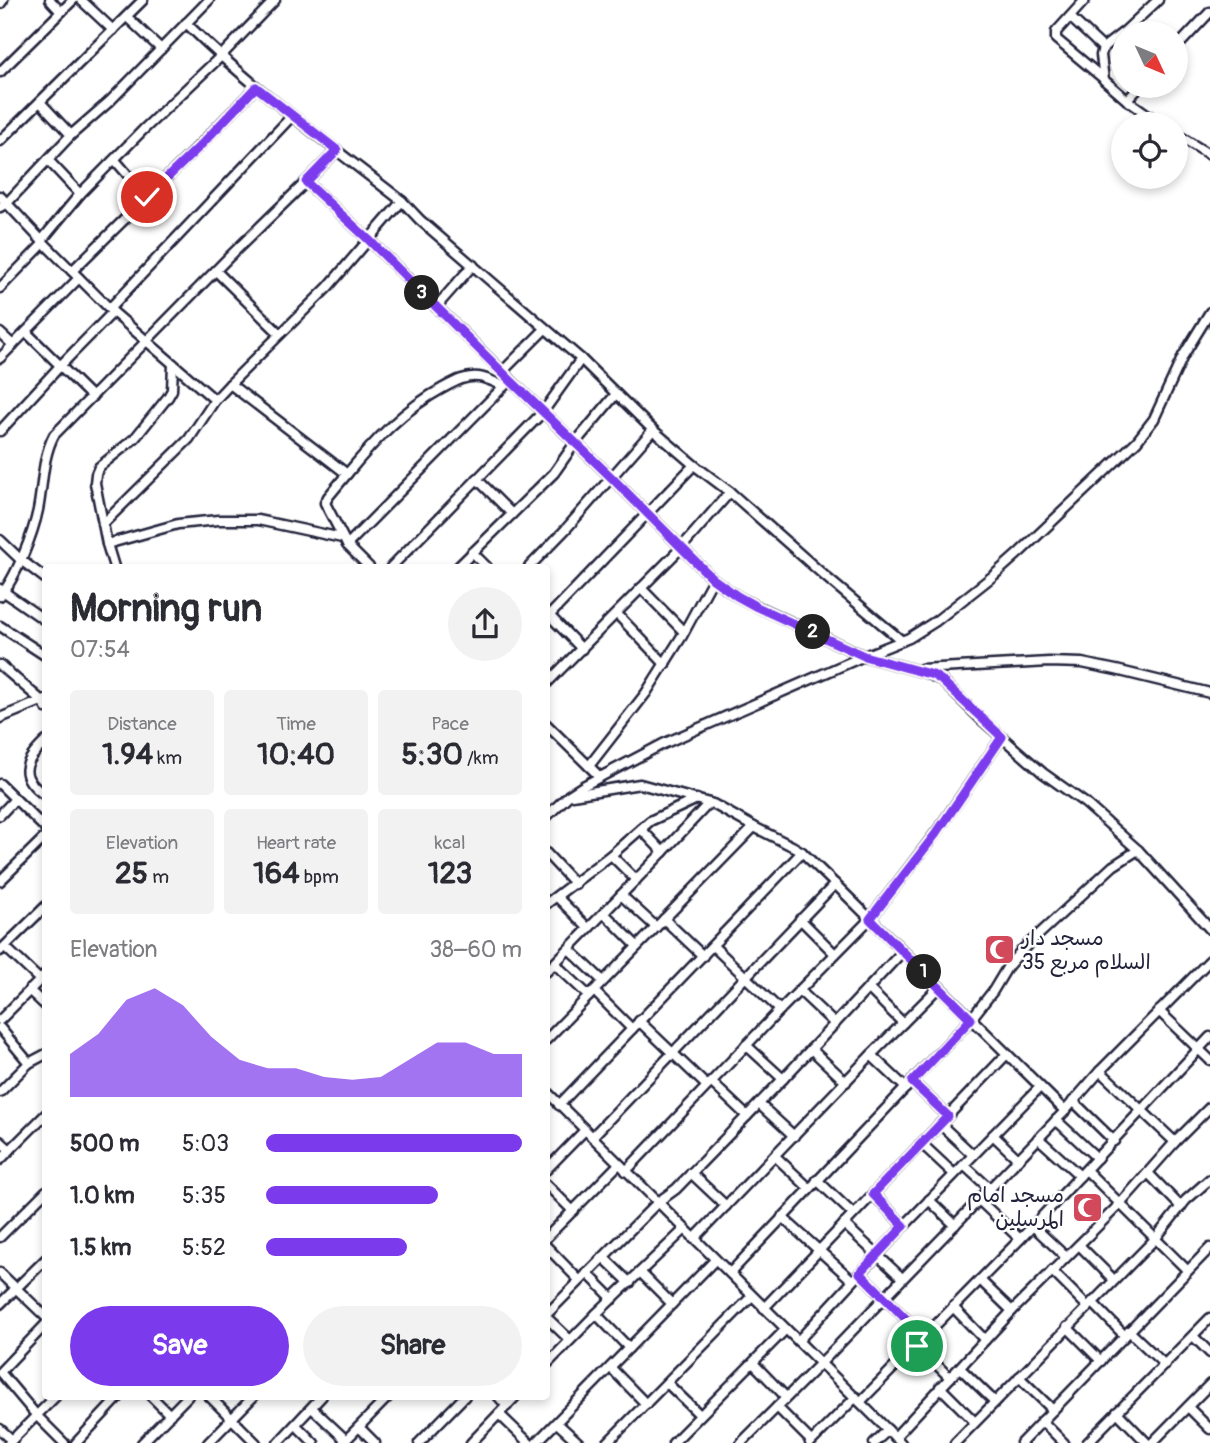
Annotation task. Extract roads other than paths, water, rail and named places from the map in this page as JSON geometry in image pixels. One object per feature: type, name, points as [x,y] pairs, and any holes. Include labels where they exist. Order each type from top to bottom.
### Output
[{"type":"street","points":[[50,0],[61,12]]},
{"type":"street","points":[[1,69],[73,0]]},
{"type":"street","points":[[81,0],[113,30]]},
{"type":"street","points":[[0,141],[143,0]]},
{"type":"street","points":[[4,205],[208,0]]},
{"type":"street","points":[[0,288],[43,242],[80,194],[275,0]]},
{"type":"street","points":[[1104,80],[1101,55],[1103,48],[1158,0]]},
{"type":"street","points":[[1080,2],[1056,32],[1056,39],[1144,112]]},
{"type":"street","points":[[1188,35],[1210,12]]},
{"type":"street","points":[[127,17],[161,49]]},
{"type":"street","points":[[1070,17],[1103,48]]},
{"type":"street","points":[[186,23],[220,57],[256,87],[402,201],[420,220],[582,359],[653,430],[730,492],[902,641]]},
{"type":"street","points":[[0,358],[147,197],[256,87]]},
{"type":"street","points":[[40,102],[71,135]]},
{"type":"street","points":[[0,430],[292,116]]},
{"type":"street","points":[[1188,141],[1210,155]]},
{"type":"street","points":[[42,618],[1,592],[21,560],[38,510],[48,447],[54,435],[337,150]]},
{"type":"street","points":[[48,160],[80,194]]},
{"type":"street","points":[[115,160],[147,197]]},
{"type":"street","points":[[306,182],[369,240],[502,372],[507,383],[543,412],[713,579],[757,607],[864,656],[926,673],[941,680],[1043,773],[1085,803],[1138,850],[1210,929]]},
{"type":"street","points":[[0,195],[4,205],[111,310],[215,400]]},
{"type":"street","points":[[103,524],[189,439],[215,400],[328,287],[402,201]]},
{"type":"street","points":[[436,307],[473,265]]},
{"type":"street","points":[[216,271],[280,334]]},
{"type":"street","points":[[550,813],[569,796],[663,744],[920,633],[993,576],[1137,441],[1154,419],[1183,356],[1210,312]]},
{"type":"street","points":[[502,372],[545,329]]},
{"type":"street","points":[[0,332],[13,345]]},
{"type":"street","points":[[26,332],[92,397]]},
{"type":"street","points":[[394,564],[543,412],[582,359]]},
{"type":"street","points":[[113,564],[95,483],[96,474],[99,467],[145,428],[169,397],[172,390],[173,364]]},
{"type":"street","points":[[366,564],[344,541],[325,503],[328,497],[372,444],[424,398],[464,378],[478,377],[507,383]]},
{"type":"street","points":[[344,541],[507,383]]},
{"type":"street","points":[[230,384],[347,474]]},
{"type":"street","points":[[461,564],[554,473],[616,394]]},
{"type":"street","points":[[532,564],[653,430]]},
{"type":"street","points":[[550,615],[694,465]]},
{"type":"street","points":[[477,479],[512,514]]},
{"type":"street","points":[[550,680],[681,548],[730,492]]},
{"type":"street","points":[[107,544],[178,524],[218,520],[258,520],[344,541]]},
{"type":"street","points":[[0,540],[42,576]]},
{"type":"street","points":[[472,552],[484,564]]},
{"type":"street","points":[[589,766],[639,703],[665,664],[713,579]]},
{"type":"street","points":[[641,589],[684,632]]},
{"type":"street","points":[[617,614],[665,664]]},
{"type":"street","points":[[550,619],[582,649]]},
{"type":"street","points":[[0,626],[42,653]]},
{"type":"street","points":[[915,670],[1049,662],[1082,663],[1210,693]]},
{"type":"street","points":[[0,665],[42,701]]},
{"type":"street","points":[[0,718],[42,704]]},
{"type":"street","points":[[550,728],[600,777]]},
{"type":"street","points":[[550,1234],[709,1084],[870,919],[938,831],[1002,737]]},
{"type":"street","points":[[42,745],[31,756],[26,767],[26,778],[42,793]]},
{"type":"street","points":[[0,784],[42,825]]},
{"type":"street","points":[[569,796],[640,784],[709,803],[802,852],[1065,1111]]},
{"type":"street","points":[[0,814],[15,799]]},
{"type":"street","points":[[550,901],[650,821],[697,799]]},
{"type":"street","points":[[550,968],[709,803]]},
{"type":"street","points":[[550,1037],[754,827]]},
{"type":"street","points":[[640,829],[663,852]]},
{"type":"street","points":[[0,881],[42,840]]},
{"type":"street","points":[[730,1273],[971,1019],[1022,950],[1113,866],[1138,850]]},
{"type":"street","points":[[550,1103],[556,1101],[632,1028],[802,852]]},
{"type":"street","points":[[611,855],[636,880]]},
{"type":"street","points":[[550,857],[575,884]]},
{"type":"street","points":[[592,1137],[835,884]]},
{"type":"street","points":[[621,895],[656,927]]},
{"type":"street","points":[[557,897],[588,928]]},
{"type":"street","points":[[42,910],[2,949],[42,976]]},
{"type":"street","points":[[604,914],[637,946]]},
{"type":"street","points":[[664,919],[703,956]]},
{"type":"street","points":[[800,919],[835,954]]},
{"type":"street","points":[[713,946],[780,1010]]},
{"type":"street","points":[[569,949],[603,981]]},
{"type":"street","points":[[550,1312],[759,1104],[902,951]]},
{"type":"street","points":[[741,1443],[1210,960]]},
{"type":"street","points":[[555,964],[632,1028]]},
{"type":"street","points":[[0,1020],[42,978]]},
{"type":"street","points":[[694,1239],[939,987]]},
{"type":"street","points":[[868,988],[903,1023]]},
{"type":"street","points":[[29,990],[42,1002]]},
{"type":"street","points":[[799,990],[835,1024]]},
{"type":"street","points":[[1159,1011],[1210,1060]]},
{"type":"street","points":[[639,1021],[747,1116]]},
{"type":"street","points":[[0,1028],[29,1063]]},
{"type":"street","points":[[777,1407],[810,1442],[917,1346],[1210,1037]]},
{"type":"street","points":[[746,1045],[783,1079]]},
{"type":"street","points":[[811,1049],[846,1082]]},
{"type":"street","points":[[764,1308],[1007,1054]]},
{"type":"street","points":[[871,1055],[948,1116]]},
{"type":"street","points":[[0,1092],[29,1063],[42,1056]]},
{"type":"street","points":[[1100,1071],[1175,1142]]},
{"type":"street","points":[[798,1341],[877,1254],[1040,1087]]},
{"type":"street","points":[[550,1095],[898,1440],[940,1387],[1120,1204],[1210,1107]]},
{"type":"street","points":[[1073,1101],[1114,1140]]},
{"type":"street","points":[[759,1104],[794,1136]]},
{"type":"street","points":[[0,1160],[42,1118]]},
{"type":"street","points":[[1056,1120],[1097,1158]]},
{"type":"street","points":[[940,1124],[973,1154]]},
{"type":"street","points":[[550,1166],[585,1130]]},
{"type":"street","points":[[993,1135],[1018,1159]]},
{"type":"street","points":[[1038,1138],[1120,1204],[1187,1270]]},
{"type":"street","points":[[0,1141],[9,1150]]},
{"type":"street","points":[[922,1144],[954,1174]]},
{"type":"street","points":[[775,1156],[809,1188]]},
{"type":"street","points":[[964,1165],[989,1188]]},
{"type":"street","points":[[691,1173],[726,1206]]},
{"type":"street","points":[[1148,1173],[1181,1207]]},
{"type":"street","points":[[955,1443],[1155,1239],[1195,1191],[1210,1179]]},
{"type":"street","points":[[817,1180],[853,1214]]},
{"type":"street","points":[[550,1188],[573,1211]]},
{"type":"street","points":[[873,1194],[904,1226]]},
{"type":"street","points":[[0,1237],[42,1195]]},
{"type":"street","points":[[978,1199],[1020,1239]]},
{"type":"street","points":[[929,1200],[955,1224]]},
{"type":"street","points":[[782,1217],[853,1281]]},
{"type":"street","points":[[844,1224],[902,1278]]},
{"type":"street","points":[[1033,1226],[1066,1257]]},
{"type":"street","points":[[550,1360],[685,1229]]},
{"type":"street","points":[[1079,1245],[1114,1280]]},
{"type":"street","points":[[1021,1443],[1210,1248]]},
{"type":"street","points":[[550,1250],[579,1280]]},
{"type":"street","points":[[603,1257],[630,1283]]},
{"type":"street","points":[[536,1443],[715,1259]]},
{"type":"street","points":[[0,1304],[42,1263]]},
{"type":"street","points":[[640,1272],[672,1304]]},
{"type":"street","points":[[1052,1272],[1164,1365]]},
{"type":"street","points":[[0,1273],[42,1313]]},
{"type":"street","points":[[587,1273],[613,1299]]},
{"type":"street","points":[[860,1273],[924,1337]]},
{"type":"street","points":[[980,1280],[1012,1311]]},
{"type":"street","points":[[607,1443],[752,1296]]},
{"type":"street","points":[[953,1307],[985,1340]]},
{"type":"street","points":[[596,1314],[629,1348]]},
{"type":"street","points":[[1087,1443],[1210,1318]]},
{"type":"street","points":[[550,1320],[570,1340]]},
{"type":"street","points":[[1067,1327],[1101,1361]]},
{"type":"street","points":[[42,1328],[0,1372],[64,1443]]},
{"type":"street","points":[[679,1441],[700,1415],[786,1329]]},
{"type":"street","points":[[1193,1336],[1210,1353]]},
{"type":"street","points":[[917,1346],[950,1378]]},
{"type":"street","points":[[753,1363],[786,1397]]},
{"type":"street","points":[[611,1368],[646,1404]]},
{"type":"street","points":[[960,1368],[995,1402]]},
{"type":"street","points":[[1019,1377],[1053,1410]]},
{"type":"street","points":[[667,1383],[700,1415]]},
{"type":"street","points":[[1117,1412],[1150,1443],[1210,1384]]},
{"type":"street","points":[[940,1387],[975,1422]]},
{"type":"street","points":[[0,1429],[11,1442],[52,1400]]},
{"type":"street","points":[[76,1443],[116,1400]]},
{"type":"street","points":[[156,1400],[170,1415]]},
{"type":"street","points":[[142,1443],[184,1400]]},
{"type":"street","points":[[213,1400],[256,1443]]},
{"type":"street","points":[[208,1443],[250,1400]]},
{"type":"street","points":[[278,1443],[319,1400]]},
{"type":"street","points":[[312,1408],[344,1442],[385,1400]]},
{"type":"street","points":[[419,1443],[461,1400]]},
{"type":"street","points":[[502,1400],[507,1406]]},
{"type":"street","points":[[471,1443],[512,1400]]},
{"type":"street","points":[[1188,1407],[1210,1429]]},
{"type":"street","points":[[499,1414],[528,1443]]},
{"type":"street","points":[[1042,1421],[1064,1443]]},
{"type":"street","points":[[557,1423],[579,1443]]},
{"type":"street","points":[[296,1425],[314,1443]]},
{"type":"street","points":[[359,1427],[375,1443]]},
{"type":"street","points":[[874,1443],[888,1430]]},
{"type":"street","points":[[1028,1436],[1035,1443]]},
{"type":"place","name":"مسجد دار السلام مربع 35","points":[[999,950]]},
{"type":"place","name":"مسجد امام المرسلين","points":[[1087,1207]]}]
